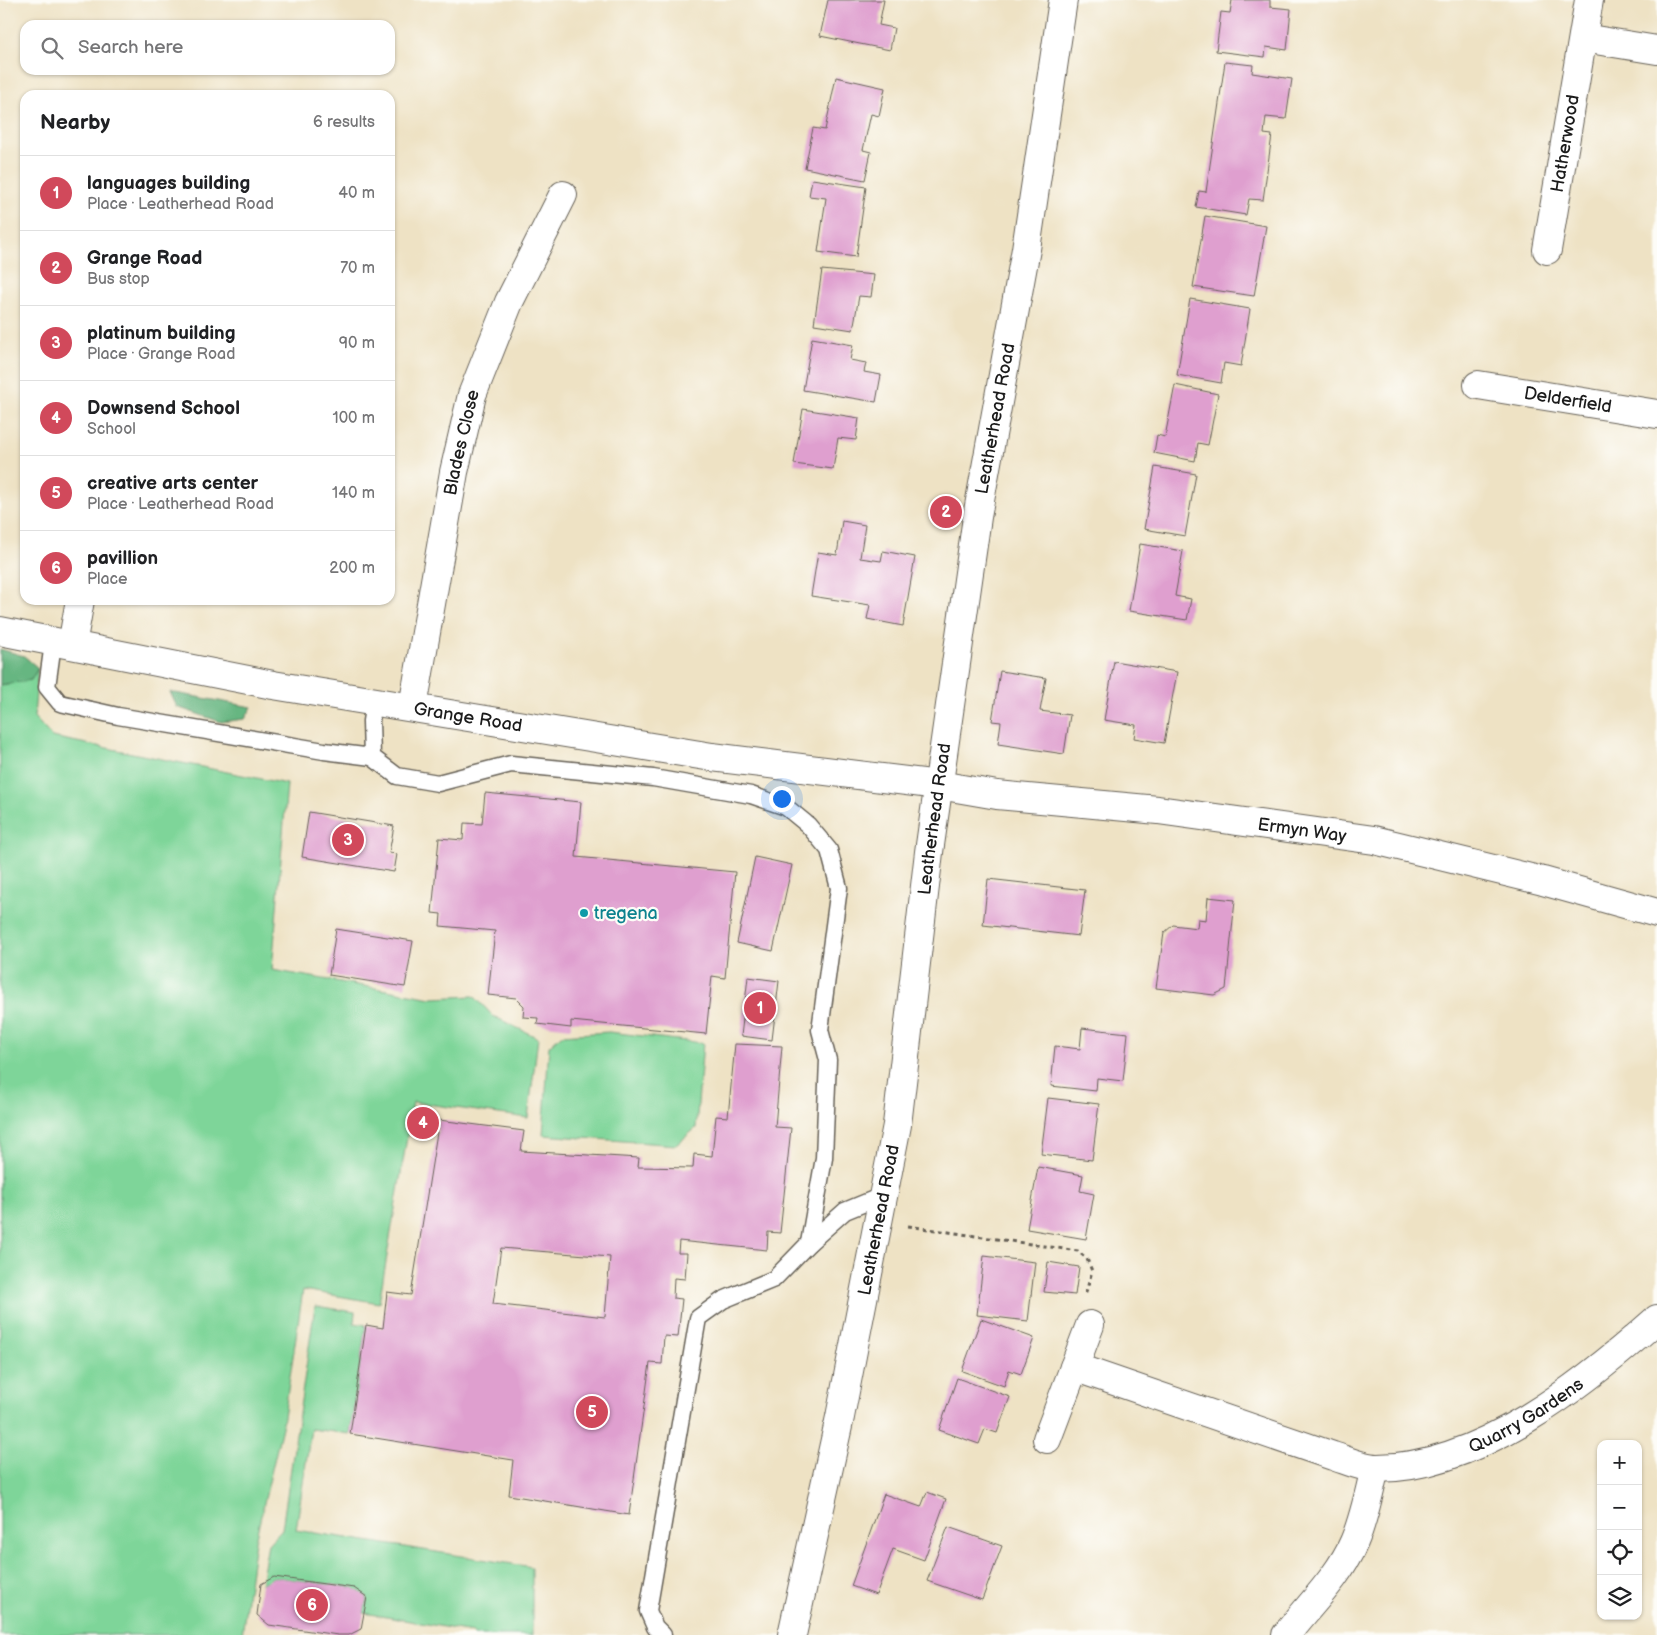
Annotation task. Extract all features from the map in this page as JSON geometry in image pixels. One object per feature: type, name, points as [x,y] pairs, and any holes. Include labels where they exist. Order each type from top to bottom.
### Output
[{"type":"main road","name":"Leatherhead Road","points":[[792,1635],[840,1416],[897,1125],[929,852],[977,517],[1026,249],[1063,0]]},
{"type":"main road","name":"Hatherwood","points":[[1547,250],[1589,0]]},
{"type":"main road","points":[[1582,38],[1657,50]]},
{"type":"main road","name":"Blades Close","points":[[413,708],[454,472],[472,395],[509,302],[563,195]]},
{"type":"main road","name":"Delderfield","points":[[1478,385],[1657,414]]},
{"type":"main road","points":[[62,644],[78,605]]},
{"type":"main road","name":"Grange Road","points":[[0,631],[273,685],[374,702],[712,757],[939,785]]},
{"type":"main road","name":"Ermyn Way","points":[[939,785],[997,796],[1158,810],[1374,840],[1543,881],[1657,913]]},
{"type":"main road","name":"Quarry Gardens","points":[[1074,1367],[1333,1456],[1375,1468],[1416,1464],[1461,1451],[1506,1430],[1550,1405],[1615,1357],[1657,1319]]},
{"type":"main road","points":[[1047,1440],[1090,1325]]},
{"type":"main road","points":[[1286,1635],[1334,1577],[1354,1542],[1367,1504],[1375,1468]]},
{"type":"lane","points":[[62,644],[47,687],[60,703],[118,716],[324,751],[372,757],[398,776],[438,783],[511,764],[653,778],[751,795],[786,806],[808,825],[829,850],[839,888],[820,1030],[828,1060],[824,1148],[809,1243]]},
{"type":"lane","points":[[372,757],[371,721],[374,702]]},
{"type":"lane","points":[[662,1635],[655,1627],[648,1611],[698,1318],[723,1300],[774,1279],[809,1243],[845,1212],[884,1195]]},
{"type":"path","points":[[907,1226],[1078,1251],[1087,1259],[1092,1271],[1085,1296],[1090,1325]]},
{"type":"green space","points":[[0,649],[24,656],[38,668],[31,680],[0,685]]},
{"type":"green space","points":[[38,668],[34,717],[52,737],[287,784],[272,970],[432,998],[474,996],[493,1016],[538,1038],[528,1118],[413,1102],[379,1303],[303,1290],[283,1423],[255,1541],[242,1635],[0,1635],[0,685],[31,680]]},
{"type":"green space","points":[[170,692],[252,707],[245,719],[221,722],[177,707]]},
{"type":"green space","points":[[609,1032],[703,1043],[696,1128],[676,1145],[543,1135],[549,1046],[561,1035]]},
{"type":"green space","points":[[315,1306],[355,1312],[354,1323],[366,1325],[350,1434],[311,1429],[296,1530],[532,1567],[532,1635],[473,1635],[472,1632],[364,1613],[367,1597],[354,1588],[274,1577],[261,1584],[268,1544],[282,1529]]},
{"type":"building","points":[[828,0],[884,0],[879,25],[894,28],[890,50],[820,36]]},
{"type":"building","points":[[1232,0],[1270,0],[1270,7],[1291,9],[1287,50],[1266,47],[1265,57],[1216,51],[1221,12],[1230,13]]},
{"type":"building","points":[[1225,62],[1253,65],[1252,73],[1292,79],[1286,119],[1266,117],[1264,134],[1272,135],[1263,200],[1249,199],[1246,215],[1196,207],[1199,191],[1206,192]]},
{"type":"building","points":[[836,77],[885,88],[879,116],[871,114],[863,150],[871,152],[865,180],[805,168],[813,128],[825,130]]},
{"type":"building","points":[[812,179],[866,187],[856,257],[818,252],[826,198],[809,196]]},
{"type":"building","points":[[1205,216],[1266,226],[1254,296],[1193,287]]},
{"type":"building","points":[[822,270],[874,275],[871,297],[859,296],[853,330],[814,324]]},
{"type":"building","points":[[1190,299],[1250,309],[1241,366],[1224,363],[1221,383],[1177,375]]},
{"type":"building","points":[[812,338],[853,345],[850,360],[866,363],[864,372],[881,375],[876,402],[803,390]]},
{"type":"building","points":[[1175,385],[1218,394],[1208,445],[1198,443],[1195,461],[1154,453],[1157,435],[1165,437]]},
{"type":"building","points":[[803,409],[859,418],[856,440],[838,438],[833,469],[794,464]]},
{"type":"building","points":[[1155,467],[1196,474],[1185,536],[1144,529]]},
{"type":"building","points":[[842,521],[865,525],[860,558],[881,561],[883,551],[915,557],[903,626],[867,619],[870,605],[811,596],[818,552],[837,555]]},
{"type":"building","points":[[1140,544],[1183,551],[1175,596],[1191,599],[1187,620],[1129,611]]},
{"type":"building","points":[[1114,661],[1177,672],[1164,743],[1134,738],[1136,725],[1104,720]]},
{"type":"building","points":[[1000,671],[1046,678],[1040,711],[1070,715],[1064,754],[998,744],[1001,722],[992,721]]},
{"type":"building","name":"tregena","points":[[485,793],[581,802],[576,857],[735,872],[725,978],[712,976],[706,1034],[571,1021],[571,1028],[537,1024],[538,1018],[523,1017],[524,1006],[516,998],[488,995],[495,931],[440,926],[441,914],[432,913],[439,838],[463,840],[464,823],[482,824]]},
{"type":"building","points":[[309,812],[394,826],[389,853],[397,854],[394,872],[302,857]]},
{"type":"building","points":[[755,857],[792,865],[773,951],[737,943]]},
{"type":"building","points":[[988,879],[1085,890],[1079,936],[983,925]]},
{"type":"building","points":[[1208,897],[1235,900],[1226,989],[1214,995],[1156,988],[1164,933],[1173,925],[1197,928],[1198,919],[1206,920]]},
{"type":"building","points":[[336,929],[413,941],[405,987],[329,975]]},
{"type":"building","points":[[748,977],[779,981],[772,1040],[741,1036]]},
{"type":"building","points":[[1082,1028],[1128,1033],[1123,1081],[1097,1078],[1096,1091],[1051,1086],[1055,1046],[1080,1049]]},
{"type":"building","points":[[735,1044],[782,1046],[775,1127],[791,1128],[780,1233],[768,1232],[767,1250],[679,1241],[678,1253],[687,1253],[685,1279],[674,1278],[673,1298],[682,1299],[678,1337],[664,1336],[662,1364],[650,1363],[629,1515],[509,1495],[513,1460],[350,1434],[366,1325],[383,1328],[387,1292],[411,1295],[439,1120],[524,1131],[521,1151],[639,1158],[638,1167],[693,1168],[694,1154],[712,1156],[716,1116],[728,1117]],"holes":[[[501,1248],[610,1257],[605,1317],[493,1304]]]},
{"type":"building","points":[[1048,1098],[1099,1104],[1092,1160],[1041,1154]]},
{"type":"building","points":[[1038,1167],[1083,1175],[1080,1191],[1094,1194],[1086,1239],[1027,1229]]},
{"type":"building","points":[[984,1256],[1035,1262],[1028,1321],[977,1315]]},
{"type":"building","points":[[1048,1262],[1079,1267],[1075,1295],[1044,1292]]},
{"type":"building","points":[[981,1319],[1034,1338],[1021,1374],[1009,1370],[1004,1386],[962,1371]]},
{"type":"building","points":[[957,1378],[1010,1397],[997,1433],[985,1429],[979,1444],[939,1430]]},
{"type":"building","points":[[927,1492],[946,1499],[924,1560],[893,1549],[876,1595],[851,1586],[884,1494],[921,1507]]},
{"type":"building","points":[[948,1527],[1002,1546],[982,1600],[927,1581]]},
{"type":"building","points":[[274,1577],[354,1588],[367,1597],[361,1629],[349,1635],[338,1635],[269,1625],[257,1615],[261,1584]]},
{"type":"place","name":"Grange Road","points":[[946,512]]},
{"type":"place","name":"platinum building","points":[[348,840]]},
{"type":"place","name":"tregena","points":[[584,913]]},
{"type":"place","name":"languages building","points":[[760,1008]]},
{"type":"place","name":"Downsend School","points":[[423,1123]]},
{"type":"place","name":"creative arts center","points":[[592,1412]]},
{"type":"place","name":"pavillion","points":[[312,1605]]}]
